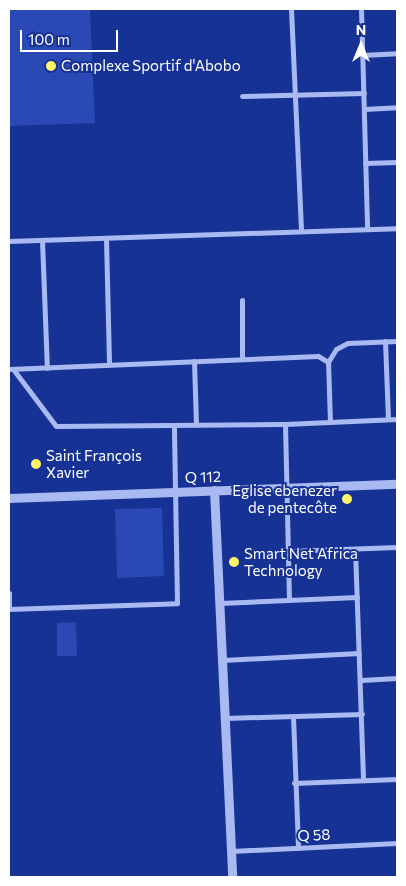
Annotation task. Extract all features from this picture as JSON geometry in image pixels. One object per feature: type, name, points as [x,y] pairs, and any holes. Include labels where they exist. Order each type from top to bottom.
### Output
[{"type":"street","points":[[291,9],[302,231]]},
{"type":"street","points":[[361,9],[367,228]]},
{"type":"street","points":[[362,55],[397,53]]},
{"type":"street","points":[[242,96],[364,93]]},
{"type":"street","points":[[364,109],[397,107]]},
{"type":"street","points":[[365,164],[397,162]]},
{"type":"street","points":[[9,241],[397,228]]},
{"type":"street","points":[[106,239],[109,364]]},
{"type":"street","points":[[42,240],[47,368]]},
{"type":"street","points":[[242,300],[242,359]]},
{"type":"street","points":[[330,422],[328,362],[341,345],[397,341]]},
{"type":"street","points":[[385,342],[388,419]]},
{"type":"street","points":[[11,369],[318,356],[328,362]]},
{"type":"street","points":[[194,361],[196,424]]},
{"type":"street","points":[[11,369],[56,426],[285,424],[397,419]]},
{"type":"street","points":[[285,424],[289,600]]},
{"type":"street","points":[[9,593],[9,609],[176,603],[174,425]]},
{"type":"street","name":"Q 112","points":[[9,498],[397,484]]},
{"type":"street","points":[[214,490],[232,877]]},
{"type":"street","points":[[287,551],[397,547]]},
{"type":"street","points":[[355,549],[363,780]]},
{"type":"street","points":[[220,602],[357,597]]},
{"type":"street","points":[[223,660],[359,653]]},
{"type":"street","points":[[361,680],[397,678]]},
{"type":"street","points":[[225,718],[362,714]]},
{"type":"street","points":[[293,716],[294,783],[298,848]]},
{"type":"street","points":[[294,783],[397,779]]},
{"type":"street","name":"Q 58","points":[[231,851],[397,843]]},
{"type":"shaded area","name":"Complexe Sportif d'Abobo","points":[[9,9],[90,9],[95,123],[9,126]]},
{"type":"shaded area","points":[[162,508],[164,576],[117,578],[115,509]]},
{"type":"shaded area","points":[[76,622],[77,656],[57,656],[57,623]]},
{"type":"place","name":"Complexe Sportif d'Abobo","points":[[51,66]]},
{"type":"place","name":"Saint François Xavier","points":[[36,464]]},
{"type":"place","name":"Eglise ebenezer de pentecôte","points":[[347,499]]},
{"type":"place","name":"Smart Net Africa Technology","points":[[234,562]]}]
